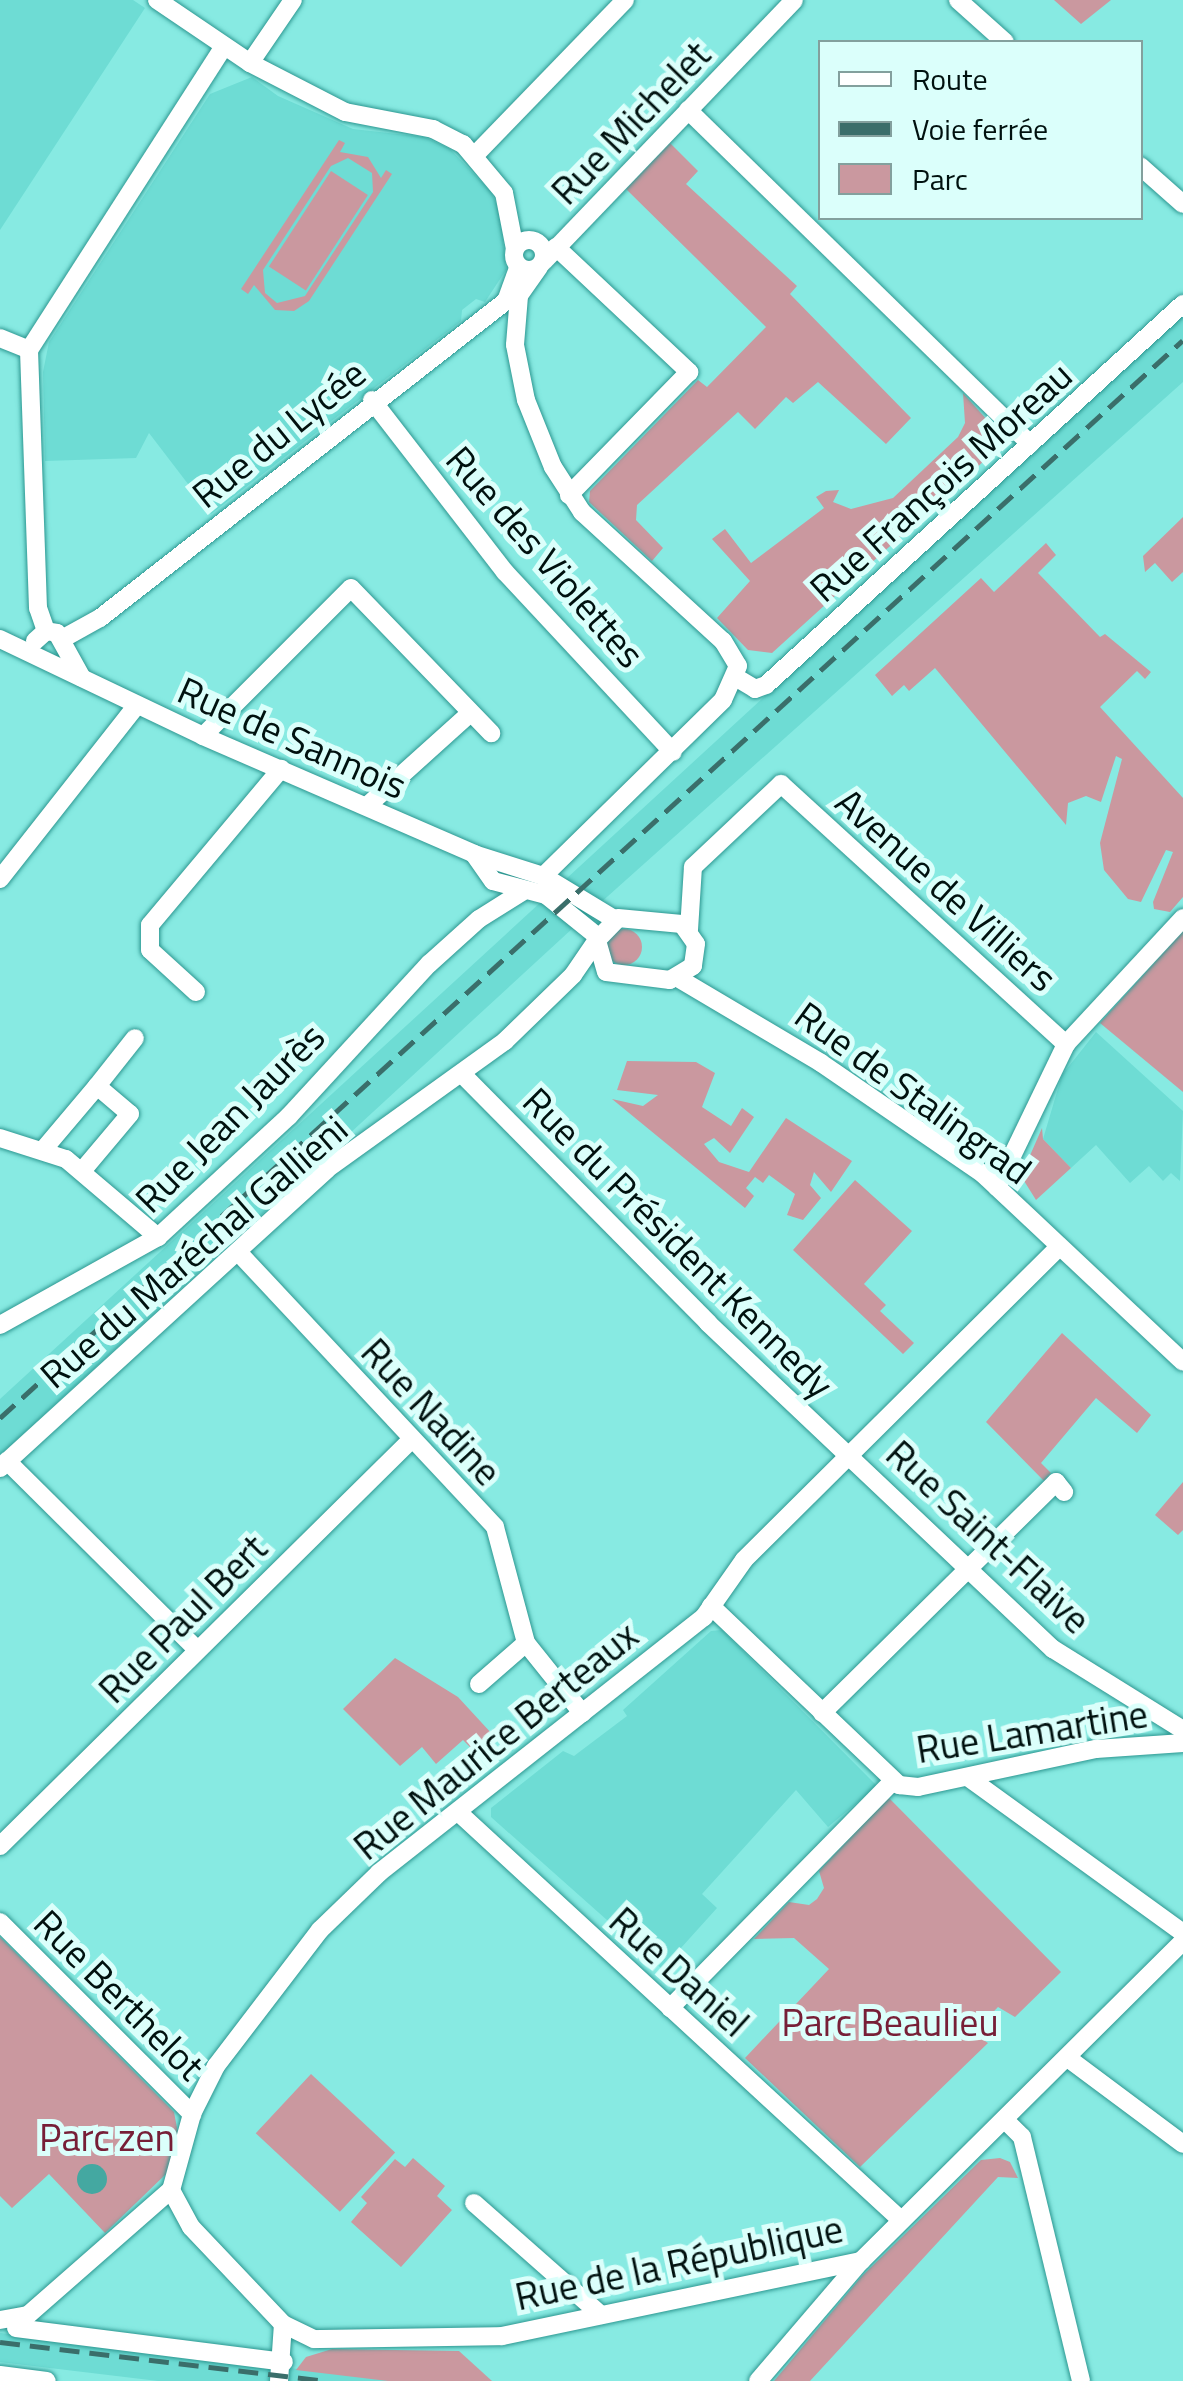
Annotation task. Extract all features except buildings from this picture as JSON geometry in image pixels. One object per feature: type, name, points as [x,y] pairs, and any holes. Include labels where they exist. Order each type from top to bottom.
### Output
[{"type":"street","points":[[157,0],[250,63],[345,112],[434,129],[476,154],[498,182],[536,254],[689,372],[568,495]]},
{"type":"street","points":[[250,63],[293,0]]},
{"type":"street","points":[[476,154],[625,0]]},
{"type":"street","name":"Rue Michelet","points":[[536,254],[688,110],[794,0]]},
{"type":"street","points":[[958,0],[1003,40]]},
{"type":"street","points":[[3,641],[50,646],[38,608],[29,350],[224,46]]},
{"type":"street","points":[[688,110],[1030,444]]},
{"type":"street","points":[[1143,169],[1183,204]]},
{"type":"street","points":[[500,885],[538,874],[672,752],[737,678],[737,660],[724,642],[568,495],[532,418],[516,344],[518,296],[536,254]]},
{"type":"street","name":"Rue du Lycée","points":[[50,646],[100,618],[372,400],[506,301],[536,254]]},
{"type":"street","name":"Rue François Moreau","points":[[737,678],[755,688],[766,685],[1183,304]]},
{"type":"street","points":[[0,338],[29,350]]},
{"type":"street","name":"Rue des Violettes","points":[[372,400],[505,572],[672,752]]},
{"type":"street","points":[[203,736],[351,588],[491,733]]},
{"type":"street","name":"Rue de Sannois","points":[[50,646],[84,679],[137,705],[474,854],[538,874],[614,920]]},
{"type":"street","points":[[0,879],[137,705]]},
{"type":"street","points":[[367,806],[469,714]]},
{"type":"street","points":[[196,992],[150,950],[150,925],[281,768]]},
{"type":"street","name":"Avenue de Villiers","points":[[682,926],[694,866],[781,784],[1066,1044]]},
{"type":"street","name":"Rue de Sannois","points":[[474,854],[500,885]]},
{"type":"street","points":[[500,885],[546,895],[597,939],[598,963],[610,974]]},
{"type":"street","name":"Rue Jean Jaurès","points":[[0,1325],[158,1237],[289,1116],[378,1014],[478,918],[500,885]]},
{"type":"street","name":"Rue Jean Jaurès","points":[[478,918],[522,892]]},
{"type":"street","points":[[996,1187],[1066,1044],[1183,918]]},
{"type":"street","points":[[573,975],[678,978],[696,956],[682,926],[614,920]]},
{"type":"street","name":"Rue du Maréchal Gallieni","points":[[4,1464],[327,1169],[462,1074],[573,975],[614,920]]},
{"type":"street","name":"Rue de Stalingrad","points":[[678,978],[879,1101],[996,1187],[1183,1362]]},
{"type":"street","points":[[43,1150],[134,1038]]},
{"type":"street","name":"Rue du Président Kennedy","points":[[462,1074],[708,1323],[852,1454]]},
{"type":"street","points":[[82,1171],[130,1114],[97,1086]]},
{"type":"street","points":[[0,1138],[43,1150],[82,1171],[158,1237]]},
{"type":"street","name":"Rue Maurice Berteaux","points":[[171,2190],[192,2114],[216,2066],[286,1966],[379,1873],[711,1606],[744,1560],[1060,1247]]},
{"type":"street","name":"Rue Nadine","points":[[238,1252],[500,1536],[526,1643],[582,1713]]},
{"type":"street","name":"Rue Paul Bert","points":[[0,1846],[412,1438]]},
{"type":"street","name":"Rue Saint-Flaive","points":[[852,1454],[1053,1649],[1183,1730]]},
{"type":"street","points":[[4,1464],[198,1650]]},
{"type":"street","points":[[822,1714],[968,1565],[1056,1482],[1064,1492]]},
{"type":"street","points":[[670,2008],[892,1782],[711,1606]]},
{"type":"street","points":[[480,1684],[526,1643]]},
{"type":"street","name":"Rue Lamartine","points":[[892,1782],[918,1787],[1096,1749],[1183,1743]]},
{"type":"street","points":[[970,1778],[1183,1937]]},
{"type":"street","name":"Rue Daniel","points":[[458,1812],[901,2220]]},
{"type":"street","name":"Rue Berthelot","points":[[0,1922],[192,2114]]},
{"type":"street","name":"Rue de la République","points":[[299,2332],[470,2340],[860,2261],[1069,2059],[1183,1937]]},
{"type":"street","points":[[1069,2059],[1183,2144]]},
{"type":"street","points":[[1005,2120],[1022,2137],[1081,2381]]},
{"type":"street","points":[[10,2322],[28,2315],[171,2190],[191,2227],[299,2332]]},
{"type":"street","points":[[474,2203],[601,2315]]},
{"type":"street","points":[[758,2381],[860,2261]]},
{"type":"street","points":[[10,2322],[284,2362]]},
{"type":"street","points":[[279,2381],[299,2332]]},
{"type":"street","points":[[284,2362],[299,2332]]},
{"type":"street","points":[[0,2376],[47,2381]]},
{"type":"shaded area","points":[[0,0],[133,0],[145,8],[0,230]]},
{"type":"shaded area","points":[[252,77],[278,96],[353,129],[424,137],[450,149],[491,192],[500,212],[506,270],[485,302],[476,299],[462,310],[461,321],[211,514],[149,433],[136,458],[45,461],[43,372],[49,342],[210,94]]},
{"type":"shaded area","points":[[1183,312],[1183,382],[598,905],[0,1455],[0,1399]]},
{"type":"shaded area","points":[[1096,1032],[1183,1111],[1180,1181],[1171,1173],[1163,1181],[1149,1166],[1130,1183],[1096,1145],[1071,1168],[1043,1139],[1062,1075]]},
{"type":"shaded area","points":[[722,1630],[877,1786],[828,1827],[796,1790],[702,1894],[717,1908],[662,1969],[491,1817],[491,1808],[563,1751],[574,1756],[627,1716],[623,1710],[711,1631]]},
{"type":"shaded area","points":[[92,2164],[103,2168],[107,2179],[103,2190],[92,2194],[81,2190],[77,2179],[81,2168]]},
{"type":"shaded area","points":[[0,2333],[398,2381],[158,2381],[0,2362]]},
{"type":"green space","points":[[1054,0],[1111,0],[1081,24]]},
{"type":"green space","points":[[339,140],[345,143],[340,152],[368,157],[381,178],[386,170],[392,174],[309,301],[294,311],[275,310],[254,285],[248,294],[241,289]],"holes":[[[348,158],[372,173],[373,192],[305,296],[277,303],[265,293],[263,270],[331,166]]]},
{"type":"green space","points":[[670,143],[698,171],[686,184],[797,286],[790,294],[911,418],[886,444],[818,382],[793,403],[786,397],[755,429],[738,412],[637,505],[636,520],[663,548],[652,561],[589,502],[590,491],[698,380],[707,387],[766,327],[626,189]]},
{"type":"green space","points":[[331,171],[368,195],[306,291],[269,267]]},
{"type":"green space","points":[[963,393],[1006,441],[772,653],[748,650],[717,618],[750,581],[712,539],[725,529],[751,563],[824,508],[816,497],[826,491],[839,490],[833,502],[851,509],[893,498],[958,437],[965,423]]},
{"type":"green space","points":[[1183,517],[1183,572],[1172,582],[1155,563],[1145,572],[1143,556]]},
{"type":"green space","points":[[1046,543],[1056,555],[1038,573],[1100,637],[1105,634],[1151,672],[1145,679],[1137,671],[1100,707],[1183,798],[1183,897],[1170,912],[1154,909],[1153,902],[1173,852],[1166,850],[1141,902],[1128,899],[1104,870],[1100,843],[1122,759],[1116,756],[1101,802],[1086,796],[1068,803],[1066,825],[935,668],[909,691],[904,685],[892,696],[875,675],[981,578],[994,592]]},
{"type":"green space","points":[[624,929],[637,934],[642,947],[637,960],[624,965],[611,960],[606,947],[611,934]]},
{"type":"green space","points":[[1183,931],[1183,1092],[1100,1023]]},
{"type":"green space","points":[[627,1061],[696,1062],[715,1073],[702,1107],[731,1126],[742,1108],[754,1117],[730,1153],[714,1138],[704,1144],[719,1162],[749,1172],[786,1118],[852,1161],[831,1192],[814,1172],[810,1185],[821,1198],[803,1220],[787,1215],[795,1194],[769,1175],[763,1183],[755,1177],[746,1188],[754,1196],[745,1208],[612,1099],[643,1106],[658,1095],[617,1090]]},
{"type":"green space","points":[[1042,1128],[1043,1139],[1071,1168],[1036,1200],[1021,1176]]},
{"type":"green space","points":[[855,1180],[912,1231],[864,1284],[886,1305],[880,1311],[914,1343],[903,1354],[793,1250]]},
{"type":"green space","points":[[1062,1333],[1151,1415],[1137,1433],[1096,1398],[1041,1463],[1051,1473],[1044,1481],[986,1422]]},
{"type":"green space","points":[[1183,1482],[1183,1530],[1178,1535],[1155,1515]]},
{"type":"green space","points":[[395,1658],[458,1697],[493,1735],[473,1750],[463,1740],[436,1764],[422,1747],[400,1766],[343,1709]]},
{"type":"green space","name":"Parc Beaulieu","points":[[888,1797],[1061,1972],[1015,2017],[998,2007],[973,2033],[988,2043],[860,2167],[745,2058],[829,1969],[794,1938],[754,1939],[789,1902],[809,1905],[817,1899],[824,1888],[819,1871]]},
{"type":"green space","name":"Parc zen","points":[[0,1937],[174,2112],[178,2133],[167,2173],[105,2233],[49,2174],[12,2208],[0,2196]]},
{"type":"green space","points":[[311,2074],[395,2152],[340,2212],[256,2133]]},
{"type":"green space","points":[[413,2158],[445,2186],[437,2196],[452,2210],[401,2267],[351,2222],[367,2203],[361,2197],[395,2159],[405,2167]]},
{"type":"green space","points":[[1000,2158],[1010,2162],[1018,2178],[998,2177],[810,2381],[774,2381],[862,2276],[981,2160]]},
{"type":"green space","points":[[332,2349],[459,2351],[492,2381],[388,2381],[296,2370],[306,2357]]},
{"type":"railway","points":[[0,1418],[1183,340]]},
{"type":"railway","points":[[0,2342],[327,2381]]}]
